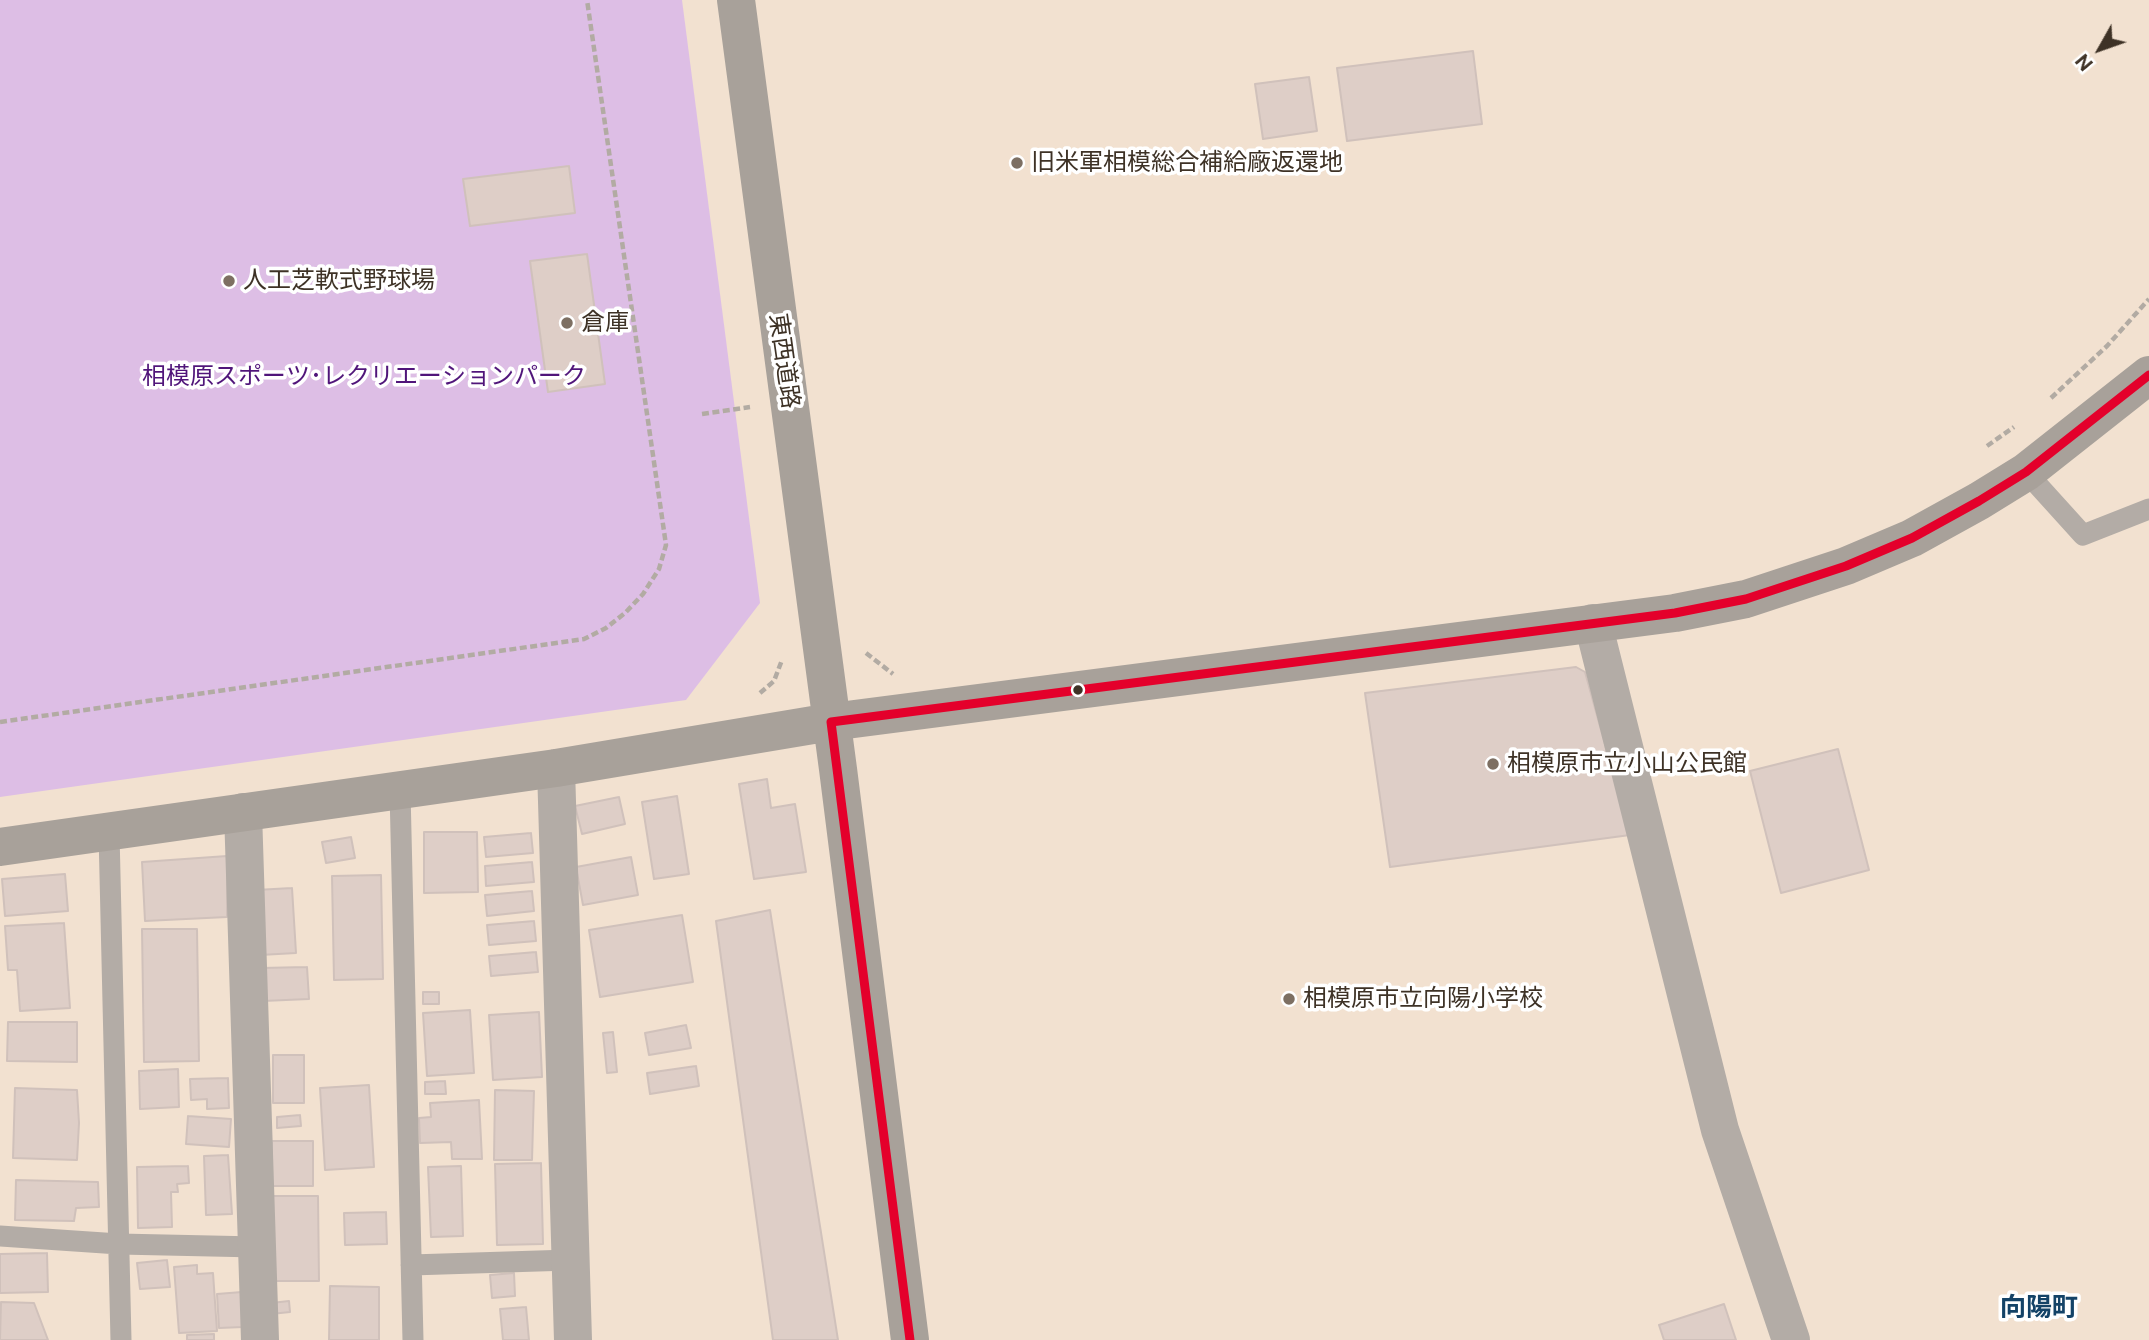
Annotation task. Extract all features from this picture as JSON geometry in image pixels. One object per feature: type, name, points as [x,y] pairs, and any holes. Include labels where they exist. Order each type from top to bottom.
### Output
[{"type":"street","name":"東西道路","points":[[736,0],[910,1340]]},
{"type":"street","points":[[0,847],[556,768],[831,722],[1675,613],[1746,599],[1846,566],[1912,538],[1979,501],[2026,472],[2149,375]]},
{"type":"street","points":[[1593,623],[1720,1129],[1791,1340]]},
{"type":"street","points":[[556,768],[573,1340]]},
{"type":"street","points":[[243,812],[260,1340]]},
{"type":"lane","points":[[2026,472],[2083,535],[2149,509]]},
{"type":"lane","points":[[400,791],[413,1340]]},
{"type":"lane","points":[[108,833],[121,1340]]},
{"type":"lane","points":[[0,1236],[119,1244],[257,1247]]},
{"type":"lane","points":[[411,1265],[570,1260]]},
{"type":"path","points":[[0,722],[584,639],[606,628],[643,594],[659,569],[666,545],[587,0]]},
{"type":"path","points":[[2049,400],[2107,346],[2149,299]]},
{"type":"path","points":[[702,414],[750,407]]},
{"type":"path","points":[[1979,452],[2020,423]]},
{"type":"path","points":[[866,653],[881,667],[901,677]]},
{"type":"green space","name":"相模原スポーツ･レクリエーションパーク","points":[[0,0],[682,0],[760,603],[686,700],[0,797]]},
{"type":"building","points":[[1473,51],[1482,124],[1347,141],[1337,68]]},
{"type":"building","points":[[1309,77],[1317,131],[1263,139],[1255,84]]},
{"type":"building","points":[[569,166],[575,213],[470,226],[463,179]]},
{"type":"building","name":"倉庫","points":[[587,254],[605,384],[548,392],[530,261]]},
{"type":"building","name":"相模原市立小山公民館","points":[[1576,667],[1585,672],[1630,835],[1390,867],[1365,693]]},
{"type":"building","points":[[1838,749],[1869,870],[1781,893],[1750,771]]},
{"type":"building","points":[[767,779],[771,808],[795,804],[806,872],[754,879],[739,784]]},
{"type":"building","points":[[677,796],[689,874],[654,879],[642,802]]},
{"type":"building","points":[[619,797],[625,824],[582,834],[575,806]]},
{"type":"building","points":[[424,832],[477,832],[478,892],[424,893]]},
{"type":"building","points":[[531,833],[533,853],[486,857],[484,837]]},
{"type":"building","points":[[351,837],[355,858],[326,863],[322,842]]},
{"type":"building","points":[[227,856],[227,917],[145,921],[142,862]]},
{"type":"building","points":[[631,857],[638,895],[583,905],[576,867]]},
{"type":"building","points":[[532,862],[534,882],[486,886],[485,866]]},
{"type":"building","points":[[65,874],[68,911],[5,916],[2,879]]},
{"type":"building","points":[[381,875],[383,979],[334,980],[332,876]]},
{"type":"building","points":[[292,888],[296,953],[260,955],[256,890]]},
{"type":"building","points":[[532,891],[534,911],[487,916],[485,895]]},
{"type":"building","points":[[770,910],[838,1340],[773,1340],[716,921]]},
{"type":"building","points":[[682,915],[693,982],[600,997],[589,930]]},
{"type":"building","points":[[534,921],[536,941],[489,945],[487,925]]},
{"type":"building","points":[[64,923],[70,1008],[20,1011],[17,970],[8,970],[5,926]]},
{"type":"building","points":[[142,929],[197,929],[199,1061],[144,1062]]},
{"type":"building","points":[[536,952],[538,972],[491,976],[489,956]]},
{"type":"building","points":[[307,967],[309,999],[263,1001],[261,968]]},
{"type":"building","points":[[423,992],[439,992],[439,1004],[423,1004]]},
{"type":"building","points":[[470,1010],[474,1073],[427,1076],[423,1013]]},
{"type":"building","points":[[539,1012],[542,1077],[493,1080],[489,1015]]},
{"type":"building","points":[[8,1022],[77,1022],[77,1062],[7,1061]]},
{"type":"building","points":[[686,1025],[691,1048],[649,1055],[645,1033]]},
{"type":"building","points":[[613,1032],[617,1072],[607,1073],[603,1033]]},
{"type":"building","points":[[273,1055],[304,1055],[304,1103],[273,1103]]},
{"type":"building","points":[[696,1066],[699,1086],[650,1094],[647,1073]]},
{"type":"building","points":[[178,1069],[179,1107],[140,1109],[139,1071]]},
{"type":"building","points":[[228,1078],[229,1108],[207,1109],[207,1099],[191,1100],[190,1079]]},
{"type":"building","points":[[445,1081],[446,1094],[425,1094],[425,1082]]},
{"type":"building","points":[[369,1085],[374,1167],[325,1170],[320,1088]]},
{"type":"building","points":[[15,1088],[77,1090],[77,1160],[13,1158]]},
{"type":"building","points":[[495,1090],[534,1091],[532,1160],[494,1160]]},
{"type":"building","points":[[479,1100],[482,1159],[452,1159],[451,1142],[420,1143],[419,1118],[431,1117],[430,1103]]},
{"type":"building","points":[[300,1115],[301,1126],[277,1128],[277,1117]]},
{"type":"building","points":[[188,1116],[231,1119],[229,1147],[186,1144]]},
{"type":"building","points":[[272,1141],[313,1141],[313,1186],[272,1186]]},
{"type":"building","points":[[228,1155],[232,1214],[206,1215],[204,1156]]},
{"type":"building","points":[[541,1163],[543,1244],[497,1245],[495,1164]]},
{"type":"building","points":[[188,1166],[189,1183],[177,1184],[178,1192],[171,1192],[172,1227],[138,1228],[137,1167]]},
{"type":"building","points":[[461,1166],[463,1236],[431,1237],[428,1167]]},
{"type":"building","points":[[16,1180],[98,1182],[99,1207],[76,1208],[74,1221],[15,1220]]},
{"type":"building","points":[[272,1196],[318,1196],[319,1281],[271,1281]]},
{"type":"building","points":[[386,1212],[387,1244],[345,1245],[344,1213]]},
{"type":"building","points":[[47,1253],[48,1292],[0,1293],[0,1254]]},
{"type":"building","points":[[167,1260],[170,1287],[140,1289],[137,1263]]},
{"type":"building","points":[[197,1265],[197,1274],[213,1273],[217,1331],[179,1333],[174,1267]]},
{"type":"building","points":[[514,1273],[515,1296],[492,1298],[490,1275]]},
{"type":"building","points":[[330,1286],[379,1287],[379,1340],[329,1340]]},
{"type":"building","points":[[242,1292],[243,1327],[219,1328],[217,1294]]},
{"type":"building","points":[[289,1301],[290,1312],[271,1314],[271,1303]]},
{"type":"building","points":[[1,1302],[34,1303],[48,1340],[0,1340]]},
{"type":"building","points":[[1724,1304],[1736,1340],[1664,1340],[1659,1325]]},
{"type":"building","points":[[526,1307],[529,1340],[503,1340],[500,1309]]},
{"type":"building","points":[[214,1334],[214,1340],[187,1340],[187,1335]]},
{"type":"transit line","points":[[910,1340],[831,722],[1675,613],[1746,599],[1846,566],[1912,538],[1979,501],[2026,472],[2149,375]]},
{"type":"place","name":"旧米軍相模総合補給廠返還地","points":[[1017,163]]},
{"type":"place","name":"人工芝軟式野球場","points":[[229,281]]},
{"type":"place","name":"倉庫","points":[[567,323]]},
{"type":"place","name":"相模原市立小山公民館","points":[[1493,764]]},
{"type":"place","name":"相模原市立向陽小学校","points":[[1289,999]]},
{"type":"district","name":"向陽町","points":[[2039,1308]]}]
